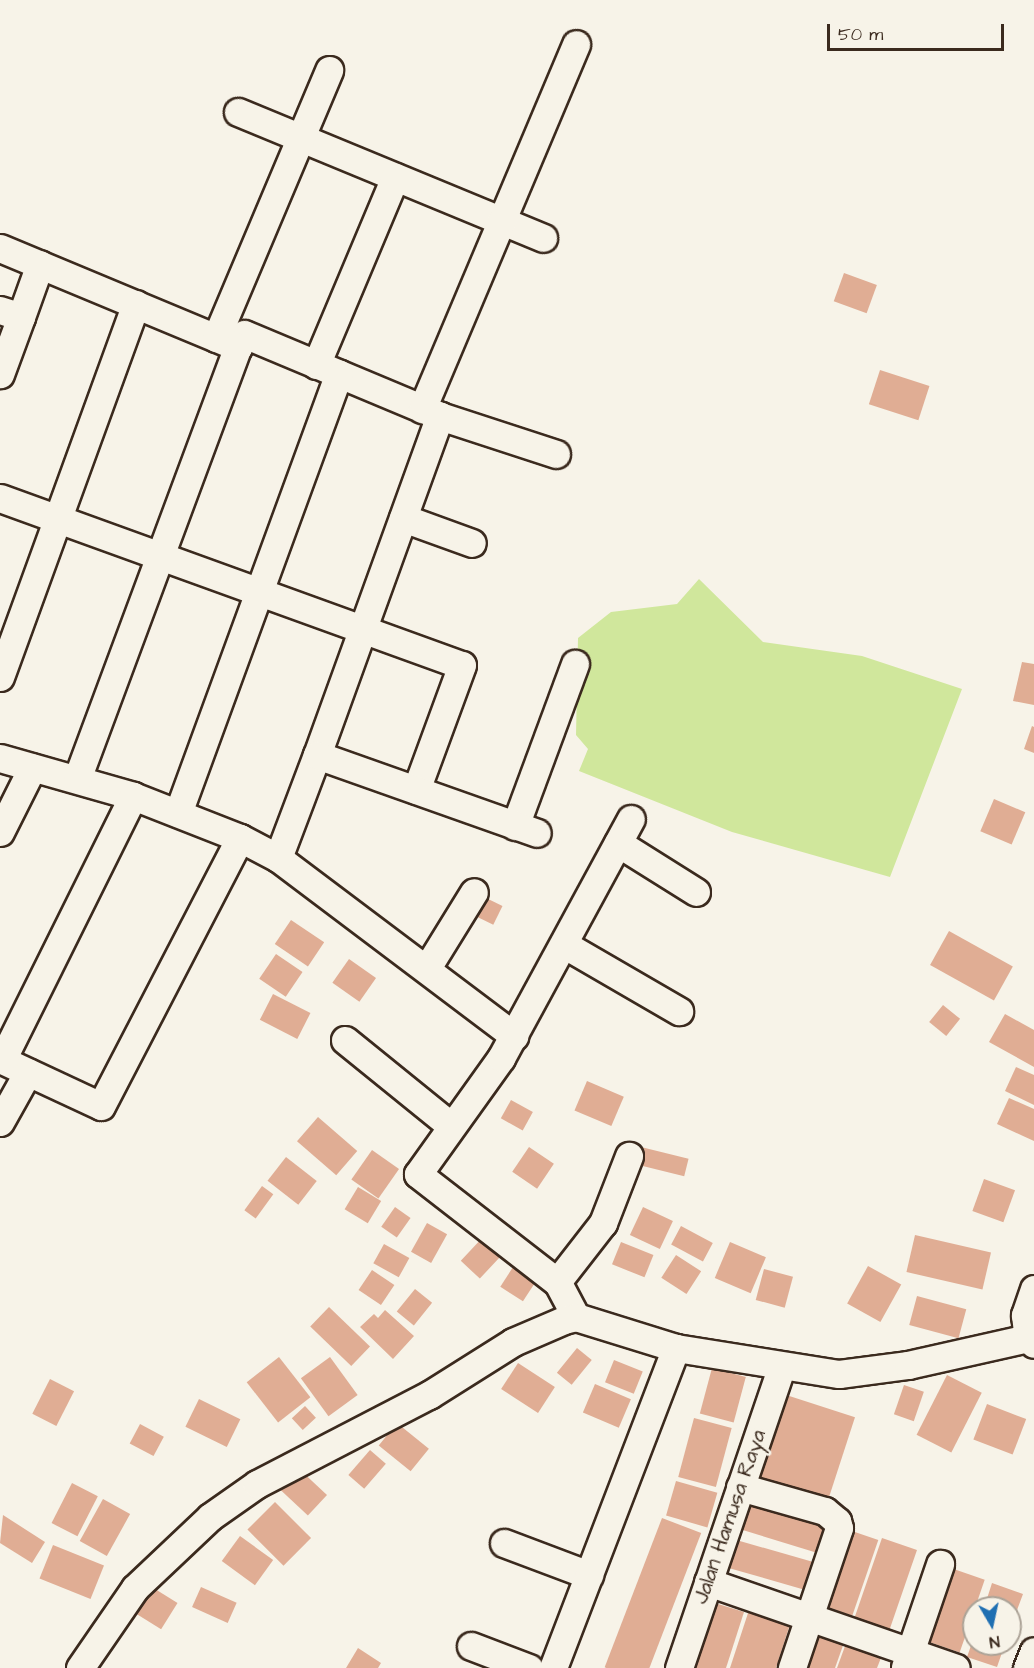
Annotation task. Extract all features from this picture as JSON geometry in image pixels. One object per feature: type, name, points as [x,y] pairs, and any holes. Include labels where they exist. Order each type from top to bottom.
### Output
[{"type":"street","points":[[278,858],[403,518],[431,412],[501,221],[576,44]]},
{"type":"street","points":[[77,778],[159,555],[227,342],[301,138],[329,70]]},
{"type":"street","points":[[238,112],[543,238]]},
{"type":"street","points":[[178,813],[260,592],[328,370],[395,177]]},
{"type":"street","points":[[0,248],[227,342],[244,334],[431,412],[556,454]]},
{"type":"street","points":[[0,374],[10,314],[40,264]]},
{"type":"street","points":[[0,676],[136,304]]},
{"type":"street","points":[[0,498],[462,664],[416,790]]},
{"type":"street","points":[[403,518],[472,543]]},
{"type":"street","points":[[316,754],[526,830],[575,664]]},
{"type":"street","points":[[0,758],[77,778],[133,796],[240,838],[278,858],[427,968],[514,1036]]},
{"type":"street","points":[[0,832],[32,768]]},
{"type":"street","points":[[133,796],[1,1060],[101,1106],[240,838]]},
{"type":"street","points":[[576,1317],[557,1282],[418,1174],[514,1036],[631,819]]},
{"type":"street","points":[[618,843],[696,892]]},
{"type":"street","points":[[427,968],[474,892]]},
{"type":"street","points":[[565,945],[679,1011]]},
{"type":"street","points":[[345,1040],[450,1125]]},
{"type":"street","points":[[0,1122],[28,1072]]},
{"type":"street","points":[[557,1282],[603,1223],[629,1156]]},
{"type":"street","points":[[80,1668],[135,1588],[210,1517],[256,1484],[429,1395],[513,1342],[576,1317],[676,1347],[839,1374],[908,1365],[1031,1341],[1024,1315],[1034,1289]]},
{"type":"street","points":[[553,1668],[676,1347]]},
{"type":"street","name":"Jalan Hamusa Raya","points":[[678,1668],[782,1366]]},
{"type":"street","points":[[741,1486],[825,1511],[837,1521],[839,1528],[792,1668]]},
{"type":"street","points":[[504,1543],[589,1575]]},
{"type":"street","points":[[908,1659],[940,1564]]},
{"type":"street","points":[[708,1582],[810,1616],[908,1659],[956,1668]]},
{"type":"street","points":[[471,1646],[529,1668]]},
{"type":"street","points":[[1028,1668],[1034,1651]]},
{"type":"green space","points":[[699,579],[763,642],[862,656],[962,689],[890,877],[732,832],[579,771],[588,749],[576,735],[578,638],[611,612],[677,604]]},
{"type":"building","points":[[844,273],[877,285],[867,313],[834,301]]},
{"type":"building","points":[[880,370],[929,386],[918,420],[869,404]]},
{"type":"building","points":[[1022,662],[1034,664],[1034,705],[1013,701]]},
{"type":"building","points":[[1032,726],[1034,727],[1034,753],[1024,749]]},
{"type":"building","points":[[994,799],[1025,812],[1012,845],[980,831]]},
{"type":"building","points":[[480,895],[502,906],[493,925],[471,914]]},
{"type":"building","points":[[291,920],[324,942],[308,966],[275,944]]},
{"type":"building","points":[[949,931],[1013,966],[994,1001],[930,965]]},
{"type":"building","points":[[276,954],[303,972],[286,997],[259,979]]},
{"type":"building","points":[[349,959],[376,978],[359,1002],[332,983]]},
{"type":"building","points":[[273,994],[310,1013],[297,1039],[260,1020]]},
{"type":"building","points":[[943,1005],[960,1019],[946,1036],[929,1022]]},
{"type":"building","points":[[1005,1014],[1034,1030],[1034,1067],[989,1042]]},
{"type":"building","points":[[1016,1067],[1034,1075],[1034,1105],[1005,1091]]},
{"type":"building","points":[[587,1081],[624,1097],[611,1126],[574,1110]]},
{"type":"building","points":[[1009,1098],[1034,1109],[1034,1141],[997,1124]]},
{"type":"building","points":[[511,1100],[533,1112],[523,1130],[501,1118]]},
{"type":"building","points":[[318,1117],[357,1151],[336,1175],[297,1141]]},
{"type":"building","points":[[529,1147],[554,1164],[537,1189],[512,1172]]},
{"type":"building","points":[[641,1147],[689,1159],[684,1176],[637,1164]]},
{"type":"building","points":[[372,1150],[399,1169],[378,1198],[351,1179]]},
{"type":"building","points":[[286,1157],[317,1181],[298,1205],[268,1181]]},
{"type":"building","points":[[984,1179],[1015,1190],[1003,1222],[972,1211]]},
{"type":"building","points":[[262,1186],[273,1194],[256,1218],[244,1210]]},
{"type":"building","points":[[358,1187],[381,1201],[368,1223],[345,1209]]},
{"type":"building","points":[[395,1207],[411,1218],[397,1238],[381,1227]]},
{"type":"building","points":[[643,1207],[673,1221],[660,1249],[630,1235]]},
{"type":"building","points":[[427,1223],[447,1234],[431,1263],[411,1252]]},
{"type":"building","points":[[681,1226],[713,1243],[703,1261],[671,1245]]},
{"type":"building","points":[[915,1235],[991,1253],[982,1290],[906,1272]]},
{"type":"building","points":[[484,1236],[503,1254],[480,1279],[461,1261]]},
{"type":"building","points":[[621,1242],[653,1255],[644,1277],[612,1264]]},
{"type":"building","points":[[730,1242],[766,1257],[751,1293],[715,1278]]},
{"type":"building","points":[[384,1244],[409,1258],[399,1277],[373,1263]]},
{"type":"building","points":[[676,1255],[701,1271],[686,1294],[661,1278]]},
{"type":"building","points":[[515,1264],[538,1279],[523,1301],[500,1287]]},
{"type":"building","points":[[868,1266],[901,1284],[880,1322],[847,1304]]},
{"type":"building","points":[[764,1269],[793,1277],[785,1308],[756,1300]]},
{"type":"building","points":[[372,1270],[394,1285],[381,1305],[359,1290]]},
{"type":"building","points":[[415,1289],[432,1303],[414,1325],[397,1312]]},
{"type":"building","points":[[917,1296],[966,1309],[958,1338],[909,1325]]},
{"type":"building","points":[[329,1307],[370,1347],[351,1366],[310,1326]]},
{"type":"building","points":[[385,1310],[414,1336],[393,1359],[360,1327],[374,1314],[378,1318]]},
{"type":"building","points":[[577,1348],[592,1360],[572,1385],[557,1373]]},
{"type":"building","points":[[279,1357],[310,1397],[278,1422],[247,1382]]},
{"type":"building","points":[[330,1357],[358,1395],[329,1416],[301,1378]]},
{"type":"building","points":[[614,1360],[643,1372],[634,1394],[605,1382]]},
{"type":"building","points":[[518,1363],[555,1387],[538,1413],[501,1389]]},
{"type":"building","points":[[712,1368],[746,1377],[734,1422],[700,1413]]},
{"type":"building","points":[[947,1375],[982,1393],[951,1452],[917,1435]]},
{"type":"building","points":[[50,1379],[74,1391],[56,1426],[32,1414]]},
{"type":"building","points":[[595,1384],[631,1399],[619,1428],[583,1413]]},
{"type":"building","points":[[904,1385],[924,1392],[914,1421],[894,1414]]},
{"type":"building","points":[[777,1392],[855,1417],[827,1505],[749,1479]]},
{"type":"building","points":[[199,1399],[240,1419],[227,1447],[185,1427]]},
{"type":"building","points":[[987,1404],[1026,1419],[1013,1455],[973,1439]]},
{"type":"building","points":[[305,1406],[316,1418],[303,1430],[292,1418]]},
{"type":"building","points":[[694,1418],[732,1428],[716,1487],[678,1477]]},
{"type":"building","points":[[397,1423],[429,1449],[411,1471],[379,1446]]},
{"type":"building","points":[[140,1424],[164,1437],[154,1456],[130,1443]]},
{"type":"building","points":[[370,1450],[386,1464],[364,1489],[348,1475]]},
{"type":"building","points":[[297,1467],[327,1495],[308,1515],[278,1487]]},
{"type":"building","points":[[676,1481],[717,1493],[707,1527],[666,1516]]},
{"type":"building","points":[[72,1483],[98,1496],[77,1536],[52,1523]]},
{"type":"building","points":[[103,1499],[130,1514],[107,1556],[80,1541]]},
{"type":"building","points":[[737,1499],[824,1526],[816,1552],[729,1526]]},
{"type":"building","points":[[275,1502],[311,1538],[283,1566],[247,1530]]},
{"type":"building","points":[[3,1515],[45,1542],[32,1563],[0,1543]]},
{"type":"building","points":[[662,1518],[701,1533],[649,1668],[605,1667]]},
{"type":"building","points":[[849,1530],[878,1540],[852,1616],[823,1606]]},
{"type":"building","points":[[240,1536],[273,1560],[255,1585],[222,1561]]},
{"type":"building","points":[[726,1537],[812,1562],[804,1589],[718,1565]]},
{"type":"building","points":[[882,1538],[917,1550],[889,1631],[854,1619]]},
{"type":"building","points":[[53,1545],[104,1566],[91,1599],[40,1578]]},
{"type":"building","points":[[945,1566],[985,1580],[979,1596],[962,1596],[962,1646],[960,1652],[920,1639]]},
{"type":"building","points":[[992,1583],[1023,1594],[1022,1597],[988,1596]]},
{"type":"building","points":[[147,1584],[178,1603],[161,1629],[131,1610]]},
{"type":"building","points":[[201,1587],[237,1603],[228,1623],[192,1607]]},
{"type":"building","points":[[705,1600],[744,1612],[726,1668],[683,1668]]},
{"type":"building","points":[[750,1607],[791,1621],[776,1668],[730,1668]]},
{"type":"building","points":[[814,1627],[846,1637],[835,1668],[800,1668]]},
{"type":"building","points":[[848,1638],[884,1650],[877,1668],[837,1668]]},
{"type":"building","points":[[358,1648],[381,1663],[378,1668],[346,1668]]},
{"type":"building","points":[[967,1656],[1001,1656],[997,1667]]}]
